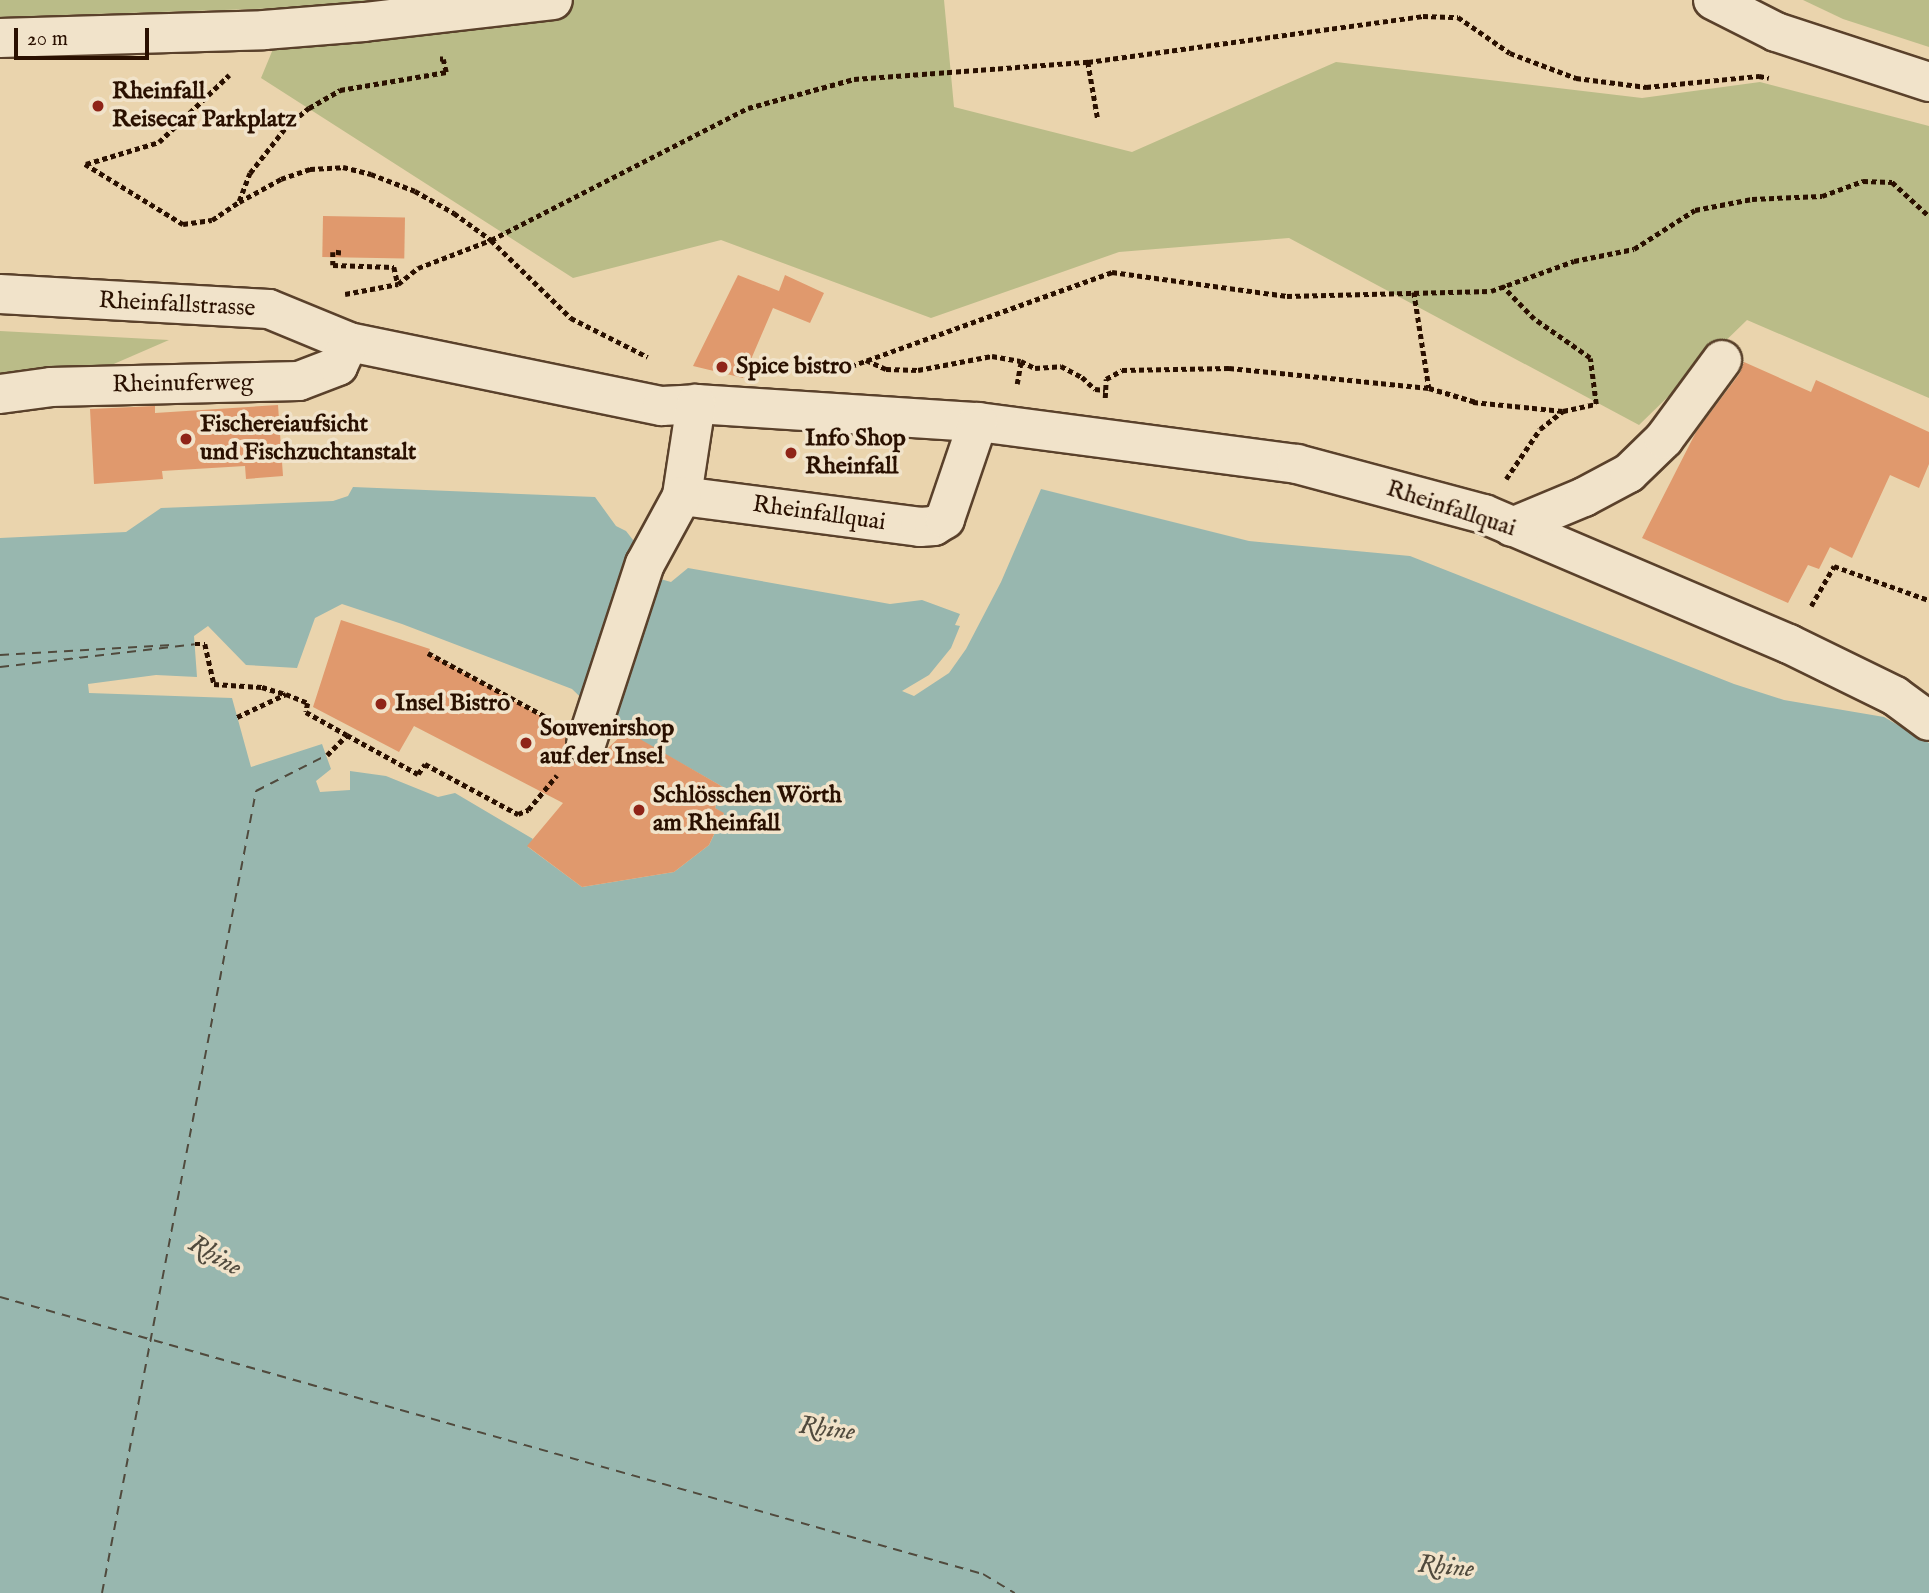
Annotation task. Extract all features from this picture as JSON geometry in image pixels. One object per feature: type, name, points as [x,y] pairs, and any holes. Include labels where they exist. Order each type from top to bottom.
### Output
[{"type":"street","points":[[0,38],[264,30],[364,22],[553,0]]},
{"type":"street","points":[[1713,0],[1776,32],[1929,82]]},
{"type":"street","name":"Rheinfallstrasse","points":[[0,294],[269,309],[349,342]]},
{"type":"street","name":"Rheinfallquai","points":[[349,342],[679,405],[978,422],[1039,428],[1102,441],[1297,464],[1484,514],[1789,643],[1895,696],[1929,721]]},
{"type":"street","name":"Rheinuferweg","points":[[0,394],[51,387],[299,381],[338,366],[349,342]]},
{"type":"street","points":[[1512,527],[1584,497],[1629,473],[1664,439],[1722,360]]},
{"type":"street","points":[[586,744],[645,564],[682,496],[679,405]]},
{"type":"street","name":"Rheinfallquai","points":[[682,496],[920,527],[934,526],[945,519],[978,422]]},
{"type":"path","points":[[418,268],[491,240],[748,108],[854,79],[1088,62],[1423,16],[1458,17],[1510,53],[1576,78],[1646,87],[1759,76],[1771,78]]},
{"type":"path","points":[[264,30],[234,69],[159,142],[85,164],[183,224],[212,220],[281,179],[310,169],[343,167],[415,191],[454,213],[491,240],[571,318],[666,366],[679,405]]},
{"type":"path","points":[[239,202],[250,173],[286,127],[309,108],[340,90],[446,72],[443,59],[431,58]]},
{"type":"path","points":[[1088,62],[1098,120]]},
{"type":"path","points":[[1105,390],[1095,389],[1082,377],[1061,366],[1035,368],[1021,361],[992,356],[918,370],[886,369],[866,360],[1112,272],[1287,296],[1491,290],[1574,261],[1634,249],[1695,210],[1752,199],[1822,196],[1863,181],[1892,182],[1929,216]]},
{"type":"path","points":[[341,253],[333,252],[333,265],[394,267],[398,284]]},
{"type":"path","points":[[1102,441],[1106,379],[1122,370],[1229,368],[1429,388],[1474,402],[1563,411],[1596,404],[1590,358],[1534,319],[1502,286]]},
{"type":"path","points":[[1414,292],[1429,388]]},
{"type":"path","points":[[1501,487],[1540,429],[1563,411]]},
{"type":"path","points":[[1789,643],[1834,566],[1929,600]]},
{"type":"path","points":[[195,644],[205,644],[214,684],[262,687],[308,703],[306,712],[418,774],[425,764],[518,814],[528,810],[586,744]]},
{"type":"path","points":[[428,653],[554,721]]},
{"type":"path","points":[[236,716],[286,694]]},
{"type":"path","points":[[327,755],[348,735]]},
{"type":"path","points":[[375,748],[379,741]]},
{"type":"green space","points":[[0,0],[944,0],[954,107],[1132,152],[1336,62],[1642,98],[1760,82],[1929,126],[1929,398],[1747,320],[1639,425],[1289,238],[1119,252],[931,318],[721,240],[573,278],[261,78],[290,8],[0,17]]},
{"type":"green space","points":[[1803,0],[1929,0],[1929,47],[1843,19]]},
{"type":"green space","points":[[0,331],[169,340],[93,373],[0,378]]},
{"type":"water","name":"Rhine","points":[[353,487],[595,497],[616,526],[626,531],[637,545],[629,570],[671,582],[688,568],[890,604],[922,600],[960,614],[955,625],[960,626],[951,648],[929,675],[902,691],[914,696],[949,673],[966,649],[1001,582],[1041,489],[1249,541],[1410,556],[1734,684],[1784,700],[1884,717],[1929,743],[1929,1593],[0,1593],[0,538],[126,532],[161,508],[333,501],[348,496]],"holes":[[[342,604],[572,689],[621,736],[626,732],[723,787],[715,808],[724,814],[709,845],[674,872],[582,887],[528,847],[533,839],[455,793],[438,797],[386,776],[350,771],[350,790],[320,792],[316,781],[331,769],[322,744],[251,767],[232,698],[89,693],[88,684],[156,675],[197,677],[194,636],[208,626],[246,665],[297,668],[315,618]]]},
{"type":"building","points":[[323,216],[405,217],[404,258],[322,257]]},
{"type":"building","points":[[738,275],[779,291],[785,275],[824,293],[810,323],[773,308],[743,378],[693,366]]},
{"type":"building","points":[[1744,362],[1811,392],[1816,380],[1929,432],[1929,464],[1919,488],[1890,475],[1852,558],[1830,547],[1819,569],[1808,565],[1788,603],[1642,538],[1696,432],[1740,373]]},
{"type":"building","name":"Fischereiaufsicht und Fischzuchtanstalt","points":[[278,405],[283,476],[246,479],[245,466],[162,471],[163,479],[94,484],[90,409],[155,406],[155,413]]},
{"type":"building","points":[[341,620],[430,649],[428,653],[567,731],[565,749],[570,759],[579,764],[590,765],[600,761],[608,748],[626,731],[723,787],[715,808],[724,813],[709,845],[674,872],[582,887],[527,846],[563,803],[414,726],[399,752],[313,707]]},
{"type":"ferry route","points":[[0,667],[195,644]]},
{"type":"ferry route","points":[[0,655],[176,645]]},
{"type":"ferry route","points":[[102,1593],[256,791],[327,755]]},
{"type":"ferry route","points":[[0,1297],[983,1574],[1015,1593]]},
{"type":"place","name":"Rheinfall Reisecar Parkplatz","points":[[98,106]]},
{"type":"place","name":"Spice bistro","points":[[722,367]]},
{"type":"place","name":"Fischereiaufsicht und Fischzuchtanstalt","points":[[186,439]]},
{"type":"place","name":"Info Shop Rheinfall","points":[[791,453]]},
{"type":"place","name":"Insel Bistro","points":[[381,704]]},
{"type":"place","name":"Souvenirshop auf der Insel","points":[[526,743]]},
{"type":"place","name":"Schlösschen Wörth am Rheinfall","points":[[639,810]]}]
